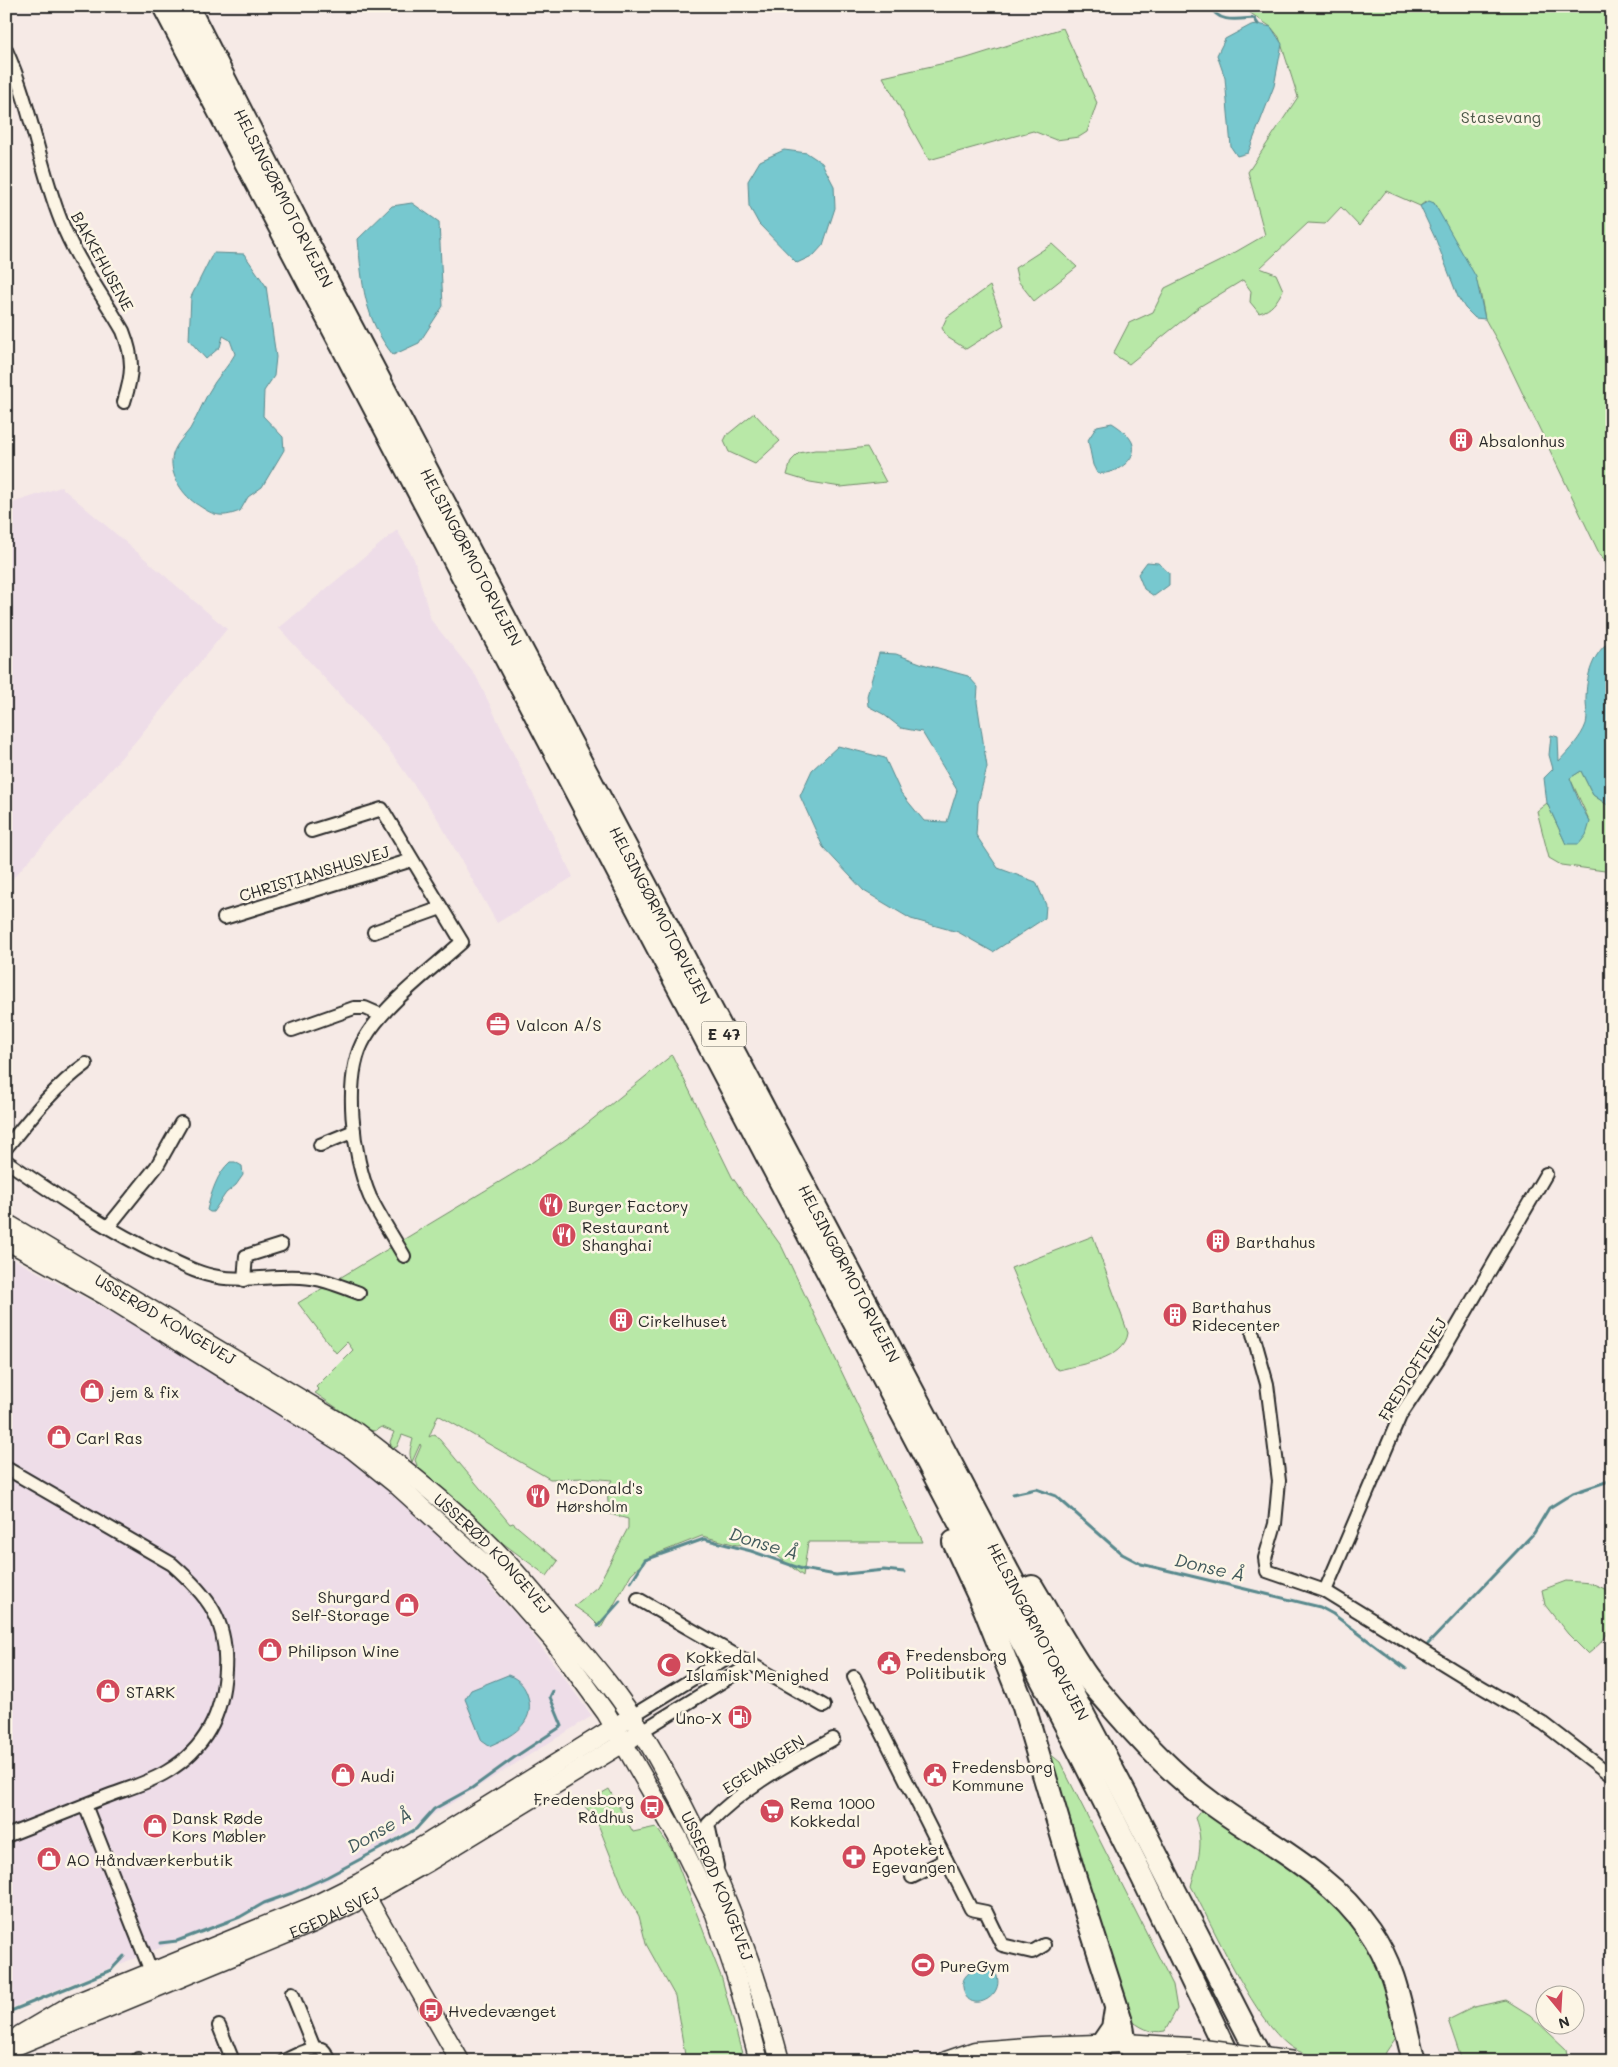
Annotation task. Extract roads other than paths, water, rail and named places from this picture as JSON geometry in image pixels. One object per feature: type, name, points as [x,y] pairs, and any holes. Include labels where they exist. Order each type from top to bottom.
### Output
[{"type":"highway","name":"HELSINGØRMOTORVEJEN","points":[[164,6],[1071,1735],[1143,1878],[1231,2061]]},
{"type":"highway","name":"HELSINGØRMOTORVEJEN","points":[[187,6],[330,287],[1177,1894],[1262,2061]]},
{"type":"highway","points":[[880,1330],[923,1389],[1047,1613],[1088,1678],[1146,1746],[1213,1804],[1314,1872],[1352,1906],[1383,1952],[1393,1977],[1402,2003],[1414,2061]]},
{"type":"highway","points":[[894,1398],[923,1475],[984,1609],[1024,1707],[1131,2053]]},
{"type":"highway","points":[[1069,2056],[1100,2052],[1113,2028],[1116,2009]]},
{"type":"main road","name":"USSERØD KONGEVEJ","points":[[6,1223],[356,1432],[400,1464],[478,1532],[524,1581],[632,1716],[696,1831],[718,1876],[760,1989],[780,2061]]},
{"type":"main road","name":"USSERØD KONGEVEJ","points":[[6,1240],[106,1296],[211,1360],[360,1456],[398,1486],[493,1572],[553,1640],[614,1727],[678,1836],[714,1914],[738,1982],[759,2061]]},
{"type":"main road","name":"EGEDALSVEJ","points":[[6,2044],[72,2005],[154,1980],[313,1923],[431,1841],[632,1716]]},
{"type":"main road","name":"EGEDALSVEJ","points":[[362,1890],[428,1862],[642,1731]]},
{"type":"main road","points":[[362,1890],[460,2061]]},
{"type":"main road","name":"EGEDALSVEJ","points":[[6,2050],[52,2032],[154,1980]]},
{"type":"main road","points":[[946,2061],[975,2051],[1040,2046],[1100,2052],[1294,2061]]},
{"type":"main road","points":[[1020,2061],[1131,2053]]},
{"type":"street","name":"BAKKEHUSENE","points":[[6,50],[66,234],[123,331],[130,348],[132,365],[130,384],[124,402]]},
{"type":"street","name":"CHRISTIANSHUSVEJ","points":[[311,831],[382,809],[462,942],[381,1015],[364,1039],[354,1065],[351,1098],[354,1131],[364,1179],[371,1197],[404,1256]]},
{"type":"street","name":"CHRISTIANSHUSVEJ","points":[[224,918],[412,860]]},
{"type":"street","points":[[374,932],[441,908]]},
{"type":"street","points":[[292,1030],[354,1008],[365,1008],[381,1015]]},
{"type":"street","points":[[6,1148],[65,1078],[86,1064]]},
{"type":"street","points":[[108,1227],[157,1166],[181,1123]]},
{"type":"street","points":[[320,1145],[354,1131]]},
{"type":"street","points":[[6,1161],[79,1211],[141,1246],[190,1269],[216,1277],[244,1280],[300,1277],[325,1280],[359,1293]]},
{"type":"street","name":"FREDTOFTEVEJ","points":[[1325,1591],[1400,1416],[1440,1356],[1546,1174]]},
{"type":"street","points":[[244,1280],[246,1256],[281,1245]]},
{"type":"street","points":[[1253,1334],[1267,1384],[1279,1481],[1275,1524],[1265,1558],[1267,1571],[1325,1591],[1543,1723],[1612,1776]]},
{"type":"street","points":[[6,1468],[172,1564],[193,1583],[210,1604],[223,1631],[226,1654],[222,1699],[219,1711],[206,1736],[192,1752],[168,1771],[6,1836]]},
{"type":"street","points":[[638,1599],[824,1706]]},
{"type":"street","points":[[632,1716],[733,1654]]},
{"type":"street","points":[[642,1731],[751,1664]]},
{"type":"street","points":[[854,1677],[971,1909],[986,1912],[1002,1945],[1032,1952],[1044,1945]]},
{"type":"street","name":"EGEVANGEN","points":[[718,1876],[708,1824],[722,1810],[753,1786],[833,1739]]},
{"type":"street","points":[[85,1805],[154,1980]]},
{"type":"street","points":[[912,1877],[946,1860]]},
{"type":"street","points":[[292,1992],[314,2048]]},
{"type":"street","points":[[218,2026],[233,2061]]},
{"type":"street","points":[[284,2061],[314,2048],[320,2048],[324,2051],[330,2061]]},
{"type":"water","points":[[1258,24],[1271,27],[1282,44],[1274,86],[1248,153],[1237,156],[1231,147],[1225,78],[1217,55],[1225,39],[1251,25]]},
{"type":"water","points":[[784,150],[807,153],[822,163],[834,186],[835,208],[823,245],[814,255],[797,263],[759,224],[749,206],[748,181],[760,161]]},
{"type":"water","points":[[1429,201],[1434,203],[1476,277],[1485,319],[1475,318],[1458,297],[1436,240],[1420,206]]},
{"type":"water","points":[[412,203],[439,222],[443,306],[419,343],[393,355],[383,341],[370,314],[363,286],[358,239],[392,206]]},
{"type":"water","points":[[213,253],[244,254],[266,286],[276,357],[274,376],[264,391],[263,416],[283,437],[284,450],[262,487],[248,497],[240,511],[227,515],[212,513],[190,499],[177,482],[172,468],[173,454],[176,447],[190,429],[211,387],[235,354],[230,340],[223,336],[220,347],[206,359],[189,340],[191,297]]},
{"type":"water","points":[[1112,423],[1124,431],[1132,442],[1132,455],[1129,461],[1117,469],[1110,472],[1097,473],[1093,465],[1088,440],[1097,426]]},
{"type":"water","points":[[1147,562],[1158,563],[1169,573],[1169,585],[1154,596],[1144,589],[1138,574]]},
{"type":"water","points":[[1612,639],[1612,808],[1593,795],[1581,771],[1570,778],[1580,804],[1590,822],[1586,835],[1579,844],[1566,844],[1547,803],[1544,778],[1553,769],[1549,755],[1551,735],[1558,737],[1559,761],[1584,729],[1587,721],[1586,691],[1589,674],[1600,651]]},
{"type":"water","points":[[879,653],[896,654],[923,664],[968,676],[978,687],[977,702],[987,767],[978,803],[976,835],[998,868],[1036,882],[1046,905],[1045,918],[993,952],[958,932],[911,919],[864,891],[823,847],[800,796],[812,770],[838,746],[885,758],[901,793],[924,821],[947,822],[957,790],[922,732],[901,728],[883,714],[868,706],[867,696]]},
{"type":"water","points":[[230,1162],[235,1162],[242,1166],[243,1175],[236,1185],[226,1193],[213,1212],[210,1212],[207,1210],[215,1184],[221,1172]]},
{"type":"water","points":[[508,1675],[521,1683],[525,1689],[528,1697],[528,1715],[525,1722],[513,1734],[489,1746],[482,1741],[465,1699],[471,1690]]},
{"type":"water","points":[[982,1966],[990,1966],[997,1975],[998,1985],[988,1999],[973,2002],[966,1997],[963,1987],[964,1979],[968,1974]]},
{"type":"waterway","points":[[1211,6],[1214,12],[1223,18],[1254,18],[1258,24]]},
{"type":"waterway","name":"Donse Å","points":[[1428,1644],[1534,1533],[1549,1508],[1573,1493],[1612,1480]]},
{"type":"waterway","name":"Donse Å","points":[[1013,1494],[1036,1489],[1056,1496],[1122,1554],[1141,1564],[1320,1607],[1333,1614],[1406,1669]]},
{"type":"waterway","name":"Donse Å","points":[[631,1582],[645,1560],[704,1539],[751,1551],[802,1569],[836,1575],[884,1570],[904,1572]]},
{"type":"waterway","name":"Donse Å","points":[[598,1626],[620,1601]]},
{"type":"waterway","name":"Donse Å","points":[[160,1943],[177,1941],[240,1917],[264,1903],[327,1877],[416,1829],[434,1809],[472,1788],[562,1726],[550,1697],[553,1691]]},
{"type":"waterway","name":"Donse Å","points":[[6,2013],[111,1970],[124,1956]]},
{"type":"place","name":"Absalonhus","points":[[1461,440]]},
{"type":"place","name":"Valcon A/S","points":[[498,1024]]},
{"type":"place","name":"Burger Factory","points":[[551,1205]]},
{"type":"place","name":"Restaurant Shanghai","points":[[564,1235]]},
{"type":"place","name":"Barthahus","points":[[1218,1241]]},
{"type":"place","name":"Barthahus Ridecenter","points":[[1175,1315]]},
{"type":"place","name":"Cirkelhuset","points":[[621,1320]]},
{"type":"place","name":"jem & fix","points":[[92,1391]]},
{"type":"place","name":"Carl Ras","points":[[59,1437]]},
{"type":"place","name":"McDonald's Hørsholm","points":[[538,1496]]},
{"type":"place","name":"Shurgard Self-Storage","points":[[407,1605]]},
{"type":"place","name":"Philipson Wine","points":[[270,1650]]},
{"type":"place","name":"Fredensborg Politibutik","points":[[889,1663]]},
{"type":"place","name":"Kokkedal Islamisk Menighed","points":[[669,1665]]},
{"type":"place","name":"STARK","points":[[108,1691]]},
{"type":"place","name":"Uno-X","points":[[740,1717]]},
{"type":"place","name":"Audi","points":[[343,1775]]},
{"type":"place","name":"Fredensborg Kommune","points":[[935,1775]]},
{"type":"place","name":"Fredensborg Rådhus","points":[[652,1807]]},
{"type":"place","name":"Rema 1000 Kokkedal","points":[[772,1811]]},
{"type":"place","name":"Dansk Røde Kors Møbler","points":[[155,1826]]},
{"type":"place","name":"Apoteket Egevangen","points":[[854,1857]]},
{"type":"place","name":"AO Håndværkerbutik","points":[[49,1859]]},
{"type":"place","name":"PureGym","points":[[923,1965]]},
{"type":"place","name":"Hvedevænget","points":[[431,2010]]},
{"type":"park label","name":"Stasevang","points":[[1501,116]]}]
